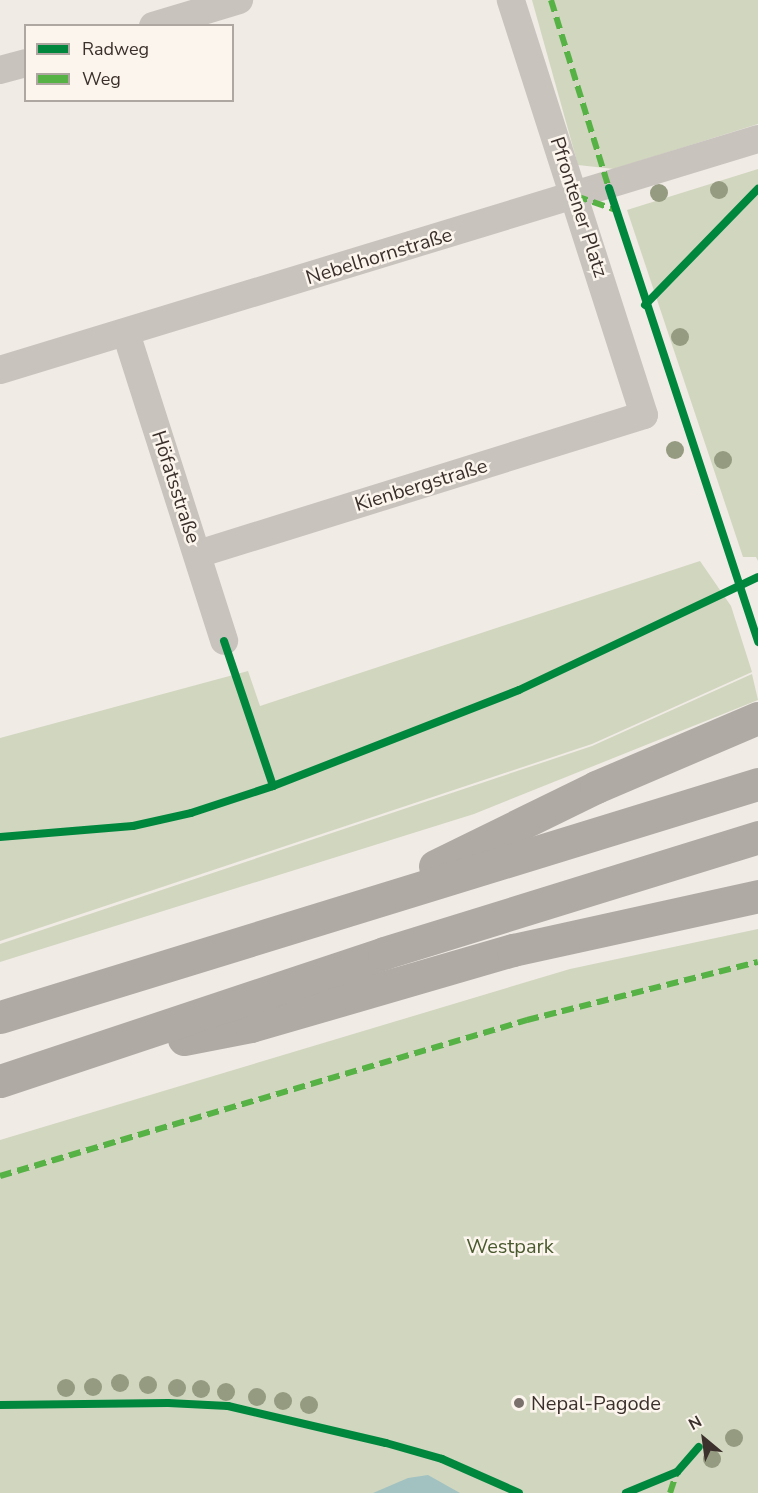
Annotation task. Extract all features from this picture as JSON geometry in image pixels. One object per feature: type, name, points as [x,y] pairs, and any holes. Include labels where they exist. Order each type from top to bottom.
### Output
[{"type":"highway","points":[[347,910],[596,787],[758,718]]},
{"type":"highway","points":[[0,1017],[758,784]]},
{"type":"highway","points":[[0,1082],[384,953],[758,837]]},
{"type":"highway","points":[[70,1060],[251,1026],[513,950],[758,896]]},
{"type":"street","points":[[160,24],[239,0]]},
{"type":"street","name":"Pfrontener Platz","points":[[511,0],[576,196],[644,415]]},
{"type":"street","points":[[0,70],[24,64]]},
{"type":"street","name":"Nebelhornstraße","points":[[0,370],[758,139]]},
{"type":"street","name":"Höfatsstraße","points":[[126,333],[224,641]]},
{"type":"street","name":"Kienbergstraße","points":[[198,554],[644,415]]},
{"type":"green space","points":[[532,0],[758,0],[758,124],[614,169],[578,165]]},
{"type":"green space","points":[[758,169],[758,561],[756,557],[743,557],[627,210]]},
{"type":"green space","points":[[700,561],[731,606],[752,672],[592,744],[0,941],[0,738],[248,671],[260,706]]},
{"type":"green space","points":[[752,674],[758,700],[474,814],[0,962],[0,944],[592,746]]},
{"type":"green space","name":"Westpark","points":[[758,929],[758,1493],[0,1493],[0,1140],[570,969]]},
{"type":"water","points":[[428,1475],[460,1493],[373,1493],[408,1478]]},
{"type":"marked path","points":[[551,0],[610,192]]},
{"type":"marked path","points":[[576,196],[616,210]]},
{"type":"marked path","points":[[0,1176],[527,1020],[758,962]]},
{"type":"marked path","points":[[670,1493],[677,1472]]},
{"type":"cycle path","points":[[609,188],[758,642]]},
{"type":"cycle path","points":[[645,305],[758,189]]},
{"type":"cycle path","points":[[0,837],[133,826],[191,813],[273,786],[519,690],[758,577]]},
{"type":"cycle path","points":[[224,641],[273,786]]},
{"type":"cycle path","points":[[0,1405],[168,1403],[228,1406],[386,1443],[442,1459],[519,1493]]},
{"type":"cycle path","points":[[626,1493],[677,1472],[699,1447]]},
{"type":"place","name":"Nepal-Pagode","points":[[519,1403]]}]
